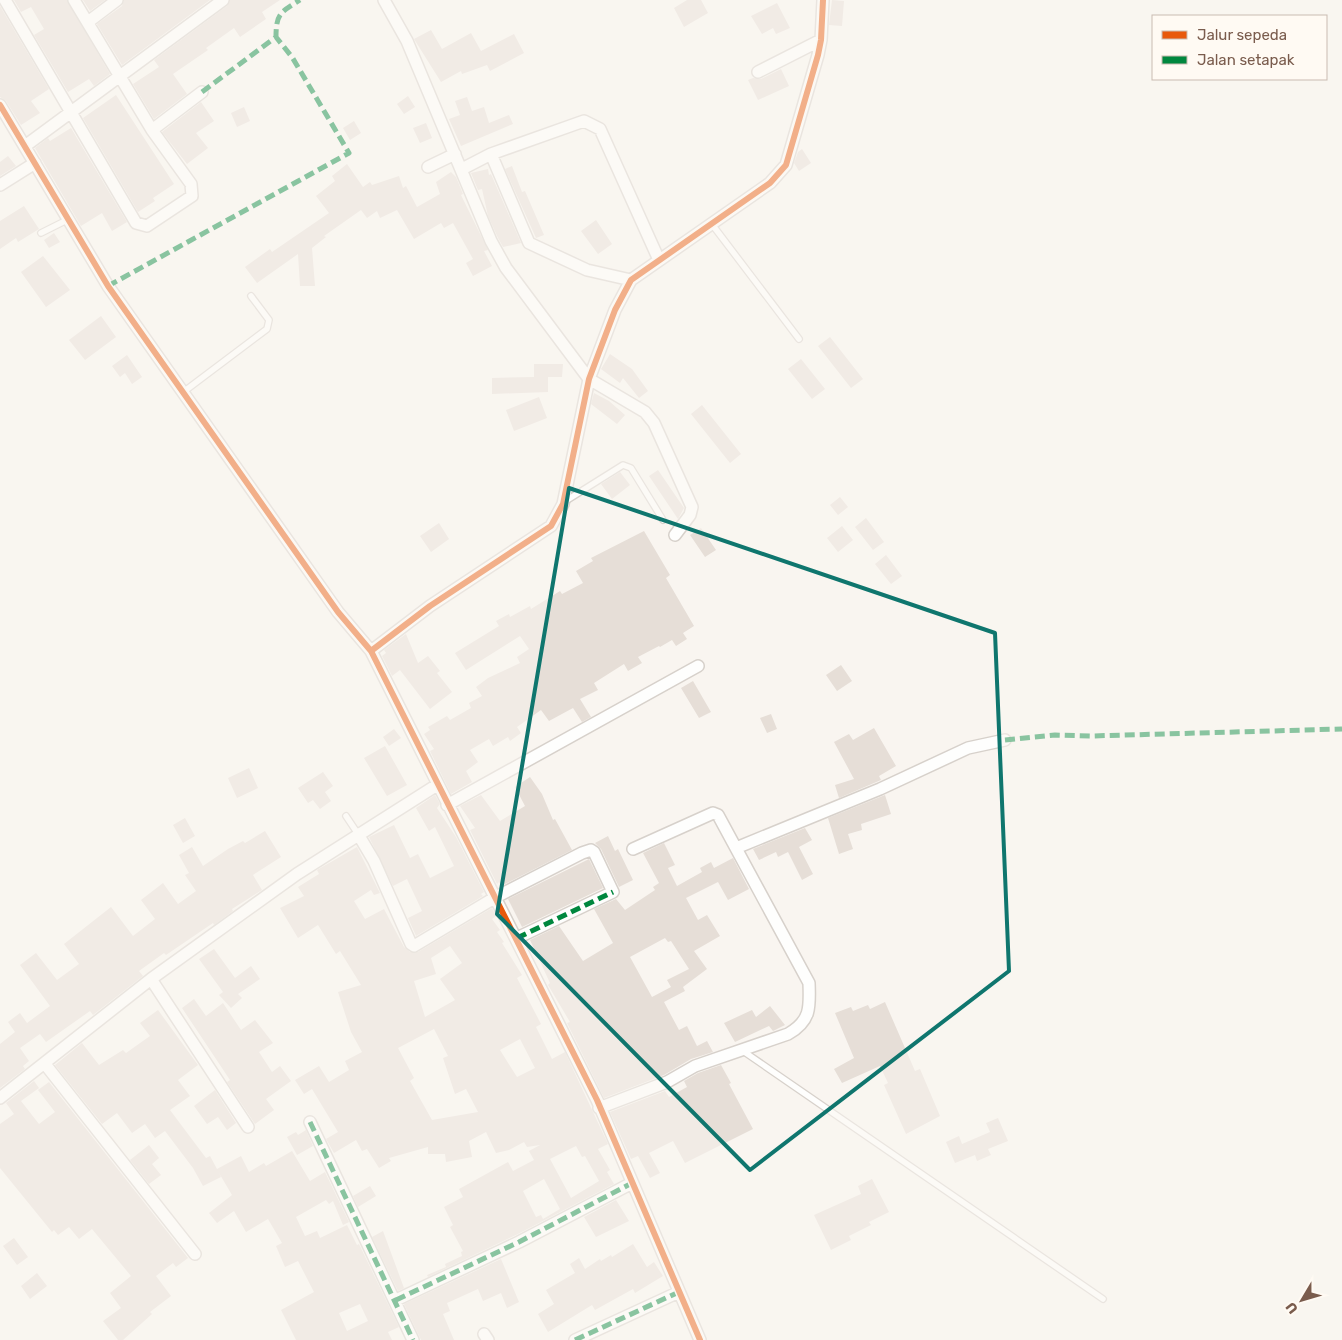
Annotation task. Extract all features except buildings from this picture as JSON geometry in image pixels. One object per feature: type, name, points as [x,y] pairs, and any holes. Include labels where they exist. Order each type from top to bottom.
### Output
[{"type":"street","points":[[5,0],[136,223],[146,226],[192,196],[191,184],[152,130],[74,0]]},
{"type":"street","points":[[88,22],[117,0]]},
{"type":"street","points":[[25,146],[120,78],[222,0]]},
{"type":"street","points":[[384,0],[407,41],[491,241],[506,268],[589,379],[645,412],[661,434],[692,508],[690,515],[675,535]]},
{"type":"street","points":[[371,651],[430,606],[551,526],[563,504],[589,379],[615,310],[631,280],[770,183],[786,165],[822,40],[823,0]]},
{"type":"street","points":[[758,72],[822,40]]},
{"type":"street","points":[[152,130],[202,92]]},
{"type":"street","points":[[0,105],[108,286],[338,612],[371,651],[447,805],[517,938],[599,1108],[700,1340]]},
{"type":"street","points":[[462,169],[491,154],[584,121],[600,129],[659,260]]},
{"type":"street","points":[[428,167],[455,154]]},
{"type":"street","points":[[491,154],[529,243],[587,270],[631,280]]},
{"type":"street","points":[[0,185],[35,163]]},
{"type":"street","points":[[447,805],[698,666]]},
{"type":"street","points":[[736,848],[880,789],[968,748],[1005,740]]},
{"type":"street","points":[[0,1098],[151,979],[297,874],[437,785]]},
{"type":"street","points":[[599,1108],[667,1082],[695,1066],[788,1034],[801,1027],[810,1007],[809,983],[718,816],[713,813],[633,849]]},
{"type":"street","points":[[358,834],[374,861],[411,944],[414,946],[496,897],[591,850],[596,856],[613,892],[517,938]]},
{"type":"street","points":[[151,979],[248,1127]]},
{"type":"street","points":[[45,1064],[195,1254]]},
{"type":"street","points":[[310,1122],[396,1300],[413,1340]]},
{"type":"street","points":[[396,1300],[519,1242],[632,1183]]},
{"type":"street","points":[[575,1340],[680,1292]]},
{"type":"lane","points":[[41,233],[67,220]]},
{"type":"lane","points":[[711,223],[799,339]]},
{"type":"lane","points":[[182,393],[266,329],[268,320],[251,296]]},
{"type":"lane","points":[[563,504],[623,465],[631,468],[663,520]]},
{"type":"lane","points":[[346,816],[358,834]]},
{"type":"lane","points":[[741,1050],[1103,1299]]},
{"type":"highlighted area","points":[[569,488],[995,633],[1009,971],[750,1170],[497,914]]},
{"type":"marked path","points":[[202,92],[276,37],[277,23],[281,14],[300,0]]},
{"type":"marked path","points":[[108,286],[349,153],[292,57],[276,37]]},
{"type":"marked path","points":[[1005,740],[1055,735],[1091,736],[1342,729]]},
{"type":"marked path","points":[[517,938],[613,892]]},
{"type":"marked path","points":[[310,1122],[413,1340]]},
{"type":"marked path","points":[[396,1300],[519,1242],[632,1183]]},
{"type":"marked path","points":[[575,1340],[679,1292]]},
{"type":"cycle path","points":[[371,651],[430,606],[551,526],[563,504],[589,379],[615,310],[631,280],[770,183],[786,165],[818,55],[821,40],[823,0]]},
{"type":"cycle path","points":[[0,105],[108,286],[338,612],[371,651],[597,1100],[700,1340]]}]
